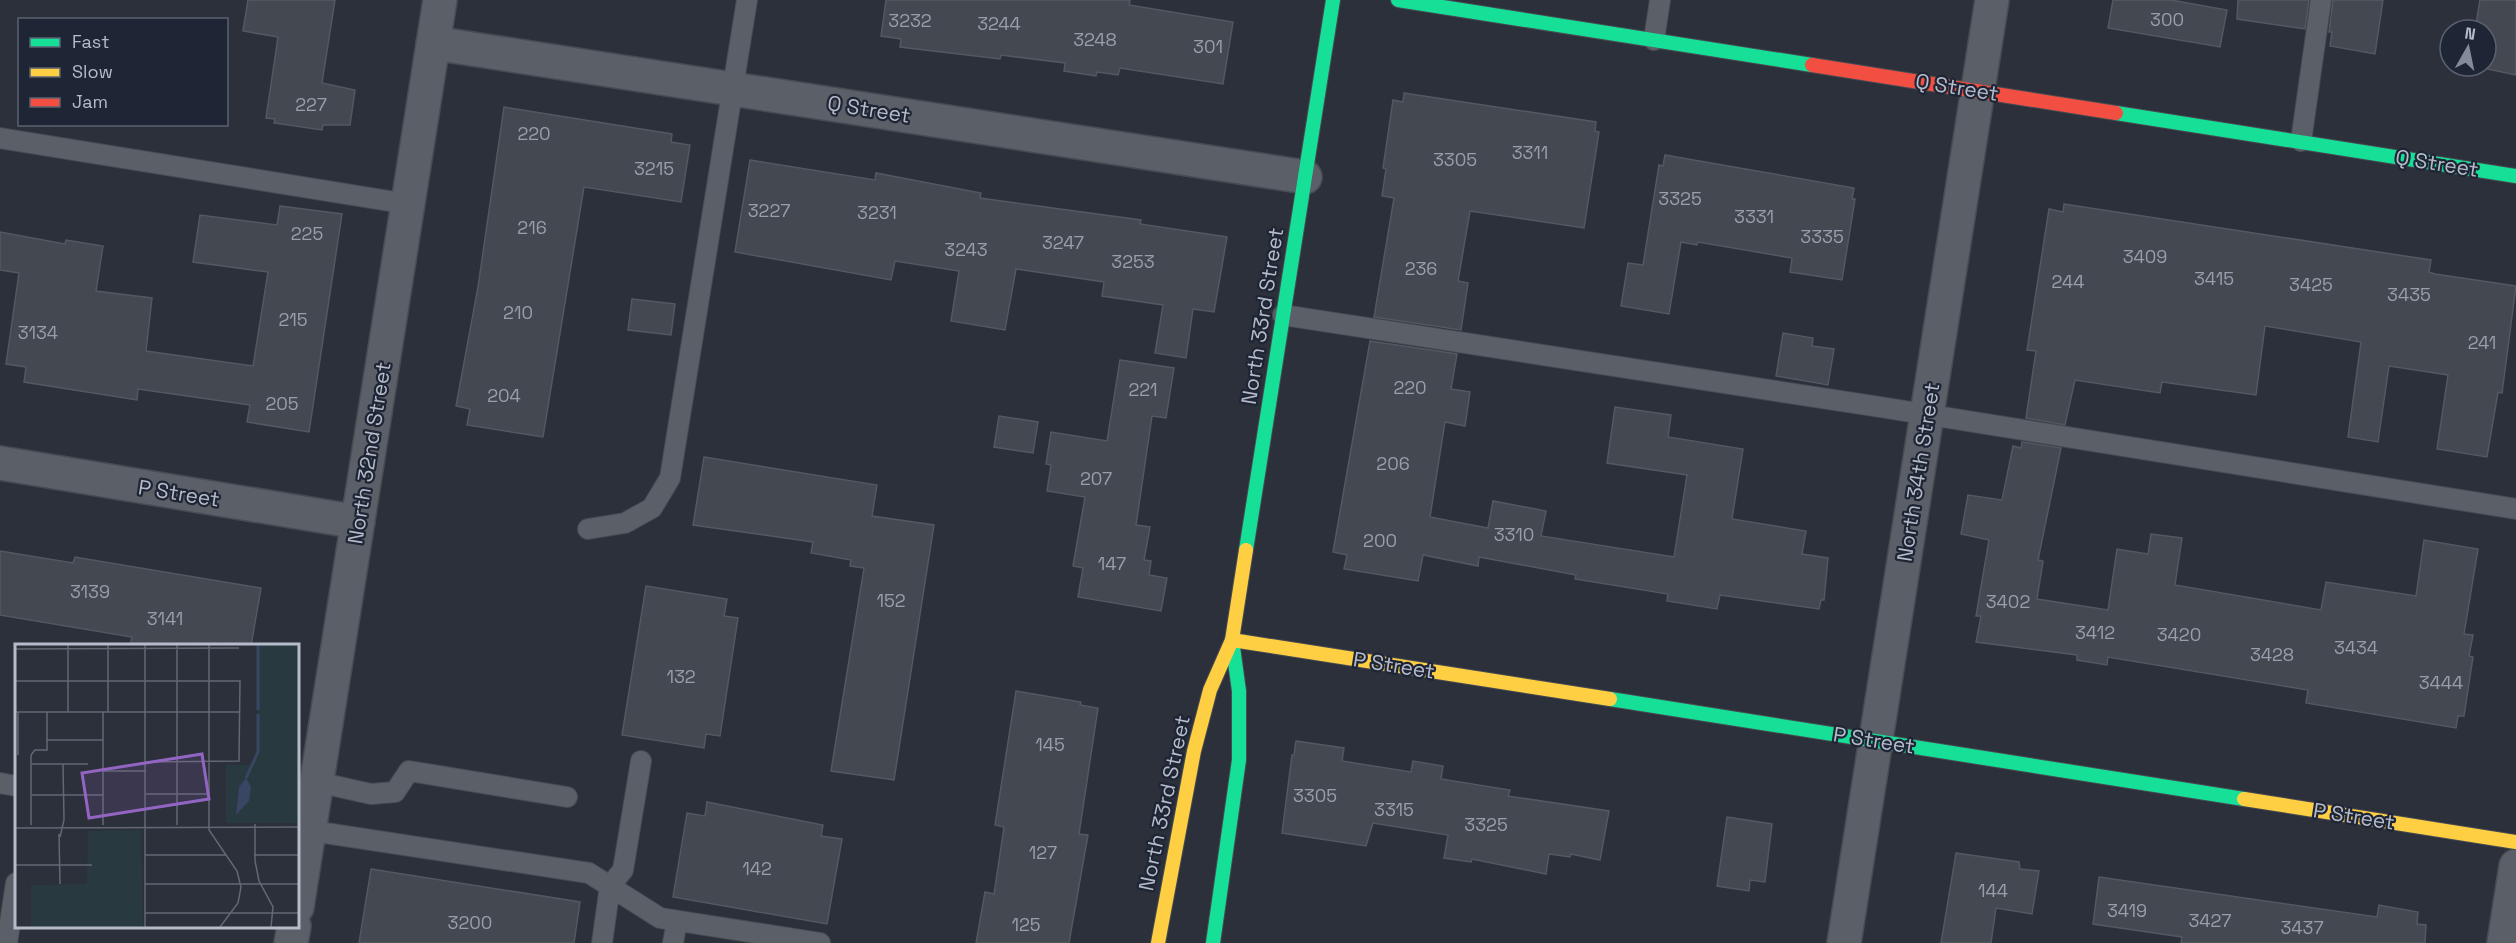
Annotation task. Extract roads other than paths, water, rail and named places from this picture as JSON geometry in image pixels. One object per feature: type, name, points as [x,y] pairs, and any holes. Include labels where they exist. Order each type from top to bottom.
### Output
[{"type":"street","name":"North 32nd Street","points":[[298,894],[303,830],[317,782],[440,0]]},
{"type":"street","name":"North 33rd Street","points":[[1158,943],[1194,751],[1210,690],[1232,640],[1333,0]]},
{"type":"street","name":"Q Street","points":[[1398,0],[2516,176]]},
{"type":"street","name":"North 34th Street","points":[[1844,943],[1992,0]]},
{"type":"street","name":"Q Street","points":[[433,43],[1305,177]]},
{"type":"street","name":"P Street","points":[[0,463],[358,522]]},
{"type":"street","name":"North 33rd Street","points":[[1213,943],[1239,760],[1239,691],[1232,640]]},
{"type":"street","name":"P Street","points":[[1232,640],[2516,842]]},
{"type":"street","points":[[2504,943],[2516,866]]},
{"type":"street","points":[[291,943],[294,928]]},
{"type":"lane","points":[[588,529],[626,522],[652,508],[670,478],[747,0]]},
{"type":"lane","points":[[1654,40],[1660,0]]},
{"type":"lane","points":[[2301,141],[2321,0]]},
{"type":"lane","points":[[0,138],[408,204]]},
{"type":"lane","points":[[1283,315],[1928,414],[2516,509]]},
{"type":"lane","points":[[602,943],[610,886],[623,870],[641,761]]},
{"type":"lane","points":[[317,782],[371,794],[395,792],[409,771],[567,797]]},
{"type":"lane","points":[[0,783],[15,786]]},
{"type":"lane","points":[[303,830],[589,873],[660,918],[756,938],[820,943]]},
{"type":"lane","points":[[7,943],[15,890]]},
{"type":"lane","points":[[673,943],[677,921]]}]
